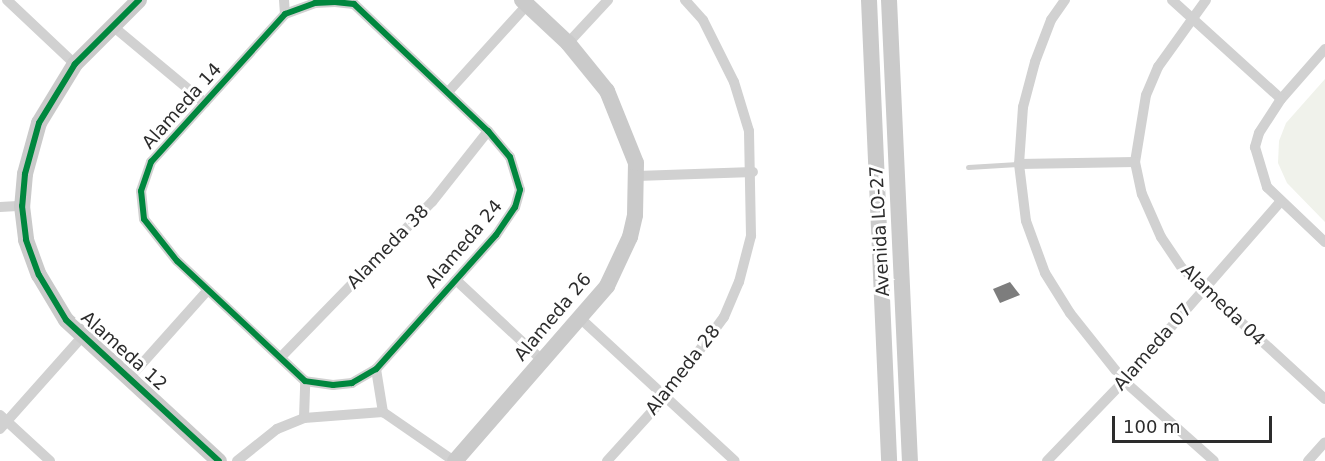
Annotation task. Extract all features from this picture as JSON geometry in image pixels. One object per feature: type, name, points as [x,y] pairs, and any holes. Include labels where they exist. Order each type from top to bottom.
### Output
[{"type":"street","points":[[7,0],[75,64]]},
{"type":"street","name":"Alameda 12","points":[[139,0],[115,28],[75,64],[39,123],[22,206],[26,240],[39,275],[66,320],[131,376],[219,461]]},
{"type":"street","points":[[284,0],[285,14]]},
{"type":"street","points":[[568,43],[608,0]]},
{"type":"street","name":"Alameda 28","points":[[607,461],[665,397],[724,317],[739,282],[751,236],[753,172],[749,131],[735,82],[703,20],[684,0]]},
{"type":"street","name":"Avenida LO-27","points":[[869,0],[890,461]]},
{"type":"street","name":"Avenida LO-27","points":[[889,0],[910,461]]},
{"type":"street","points":[[1065,0],[1051,20],[1035,62],[1023,107],[1018,164],[1026,221],[1046,273],[1070,313],[1124,381],[1214,461]]},
{"type":"street","points":[[1172,0],[1281,99]]},
{"type":"street","name":"Alameda 04","points":[[1206,0],[1191,17],[1158,67],[1146,95],[1134,162],[1142,194],[1161,237],[1182,268],[1325,399]]},
{"type":"street","name":"Alameda 24","points":[[305,381],[352,383],[376,369],[508,219],[520,190],[510,157],[488,131],[354,2],[315,3]]},
{"type":"street","points":[[449,91],[525,2]]},
{"type":"street","name":"Alameda 26","points":[[454,461],[581,319],[607,286],[622,256],[635,214],[637,176],[629,142],[607,91],[568,43],[525,2]]},
{"type":"street","name":"Alameda 14","points":[[305,381],[282,356],[207,291],[152,234],[144,219],[141,191],[151,162],[285,14],[315,3]]},
{"type":"street","points":[[115,28],[205,103]]},
{"type":"street","points":[[1325,49],[1281,99],[1259,133],[1256,147],[1261,176],[1280,202],[1325,242]]},
{"type":"street","name":"Alameda 38","points":[[282,356],[432,202],[488,131]]},
{"type":"street","points":[[1018,164],[1134,162]]},
{"type":"street","points":[[637,176],[753,172]]},
{"type":"street","name":"Alameda 07","points":[[1048,461],[1124,381],[1280,202]]},
{"type":"street","points":[[0,207],[22,206]]},
{"type":"street","points":[[456,280],[543,360]]},
{"type":"street","points":[[131,376],[207,291]]},
{"type":"street","points":[[581,319],[735,461]]},
{"type":"street","points":[[50,461],[2,422],[83,336]]},
{"type":"street","points":[[376,369],[383,412]]},
{"type":"street","points":[[304,418],[305,381]]},
{"type":"street","points":[[237,461],[277,429],[304,418],[383,412],[454,461]]},
{"type":"street","points":[[1308,461],[1325,442]]},
{"type":"lane","points":[[968,167],[1018,164]]},
{"type":"shaded area","points":[[1325,79],[1325,222],[1287,183],[1278,163],[1279,141],[1286,123]]},
{"type":"building","points":[[1010,282],[1020,295],[1000,303],[993,289]]},
{"type":"cycle path","points":[[139,0],[75,64],[39,123],[25,174],[22,206],[26,240],[39,275],[66,320],[219,461]]},
{"type":"cycle path","points":[[335,2],[354,4],[488,131],[510,157],[520,190],[515,207],[496,235],[376,369],[352,383],[333,385],[305,381],[177,261],[144,219],[141,191],[151,162],[285,14],[315,3],[335,2]]}]
